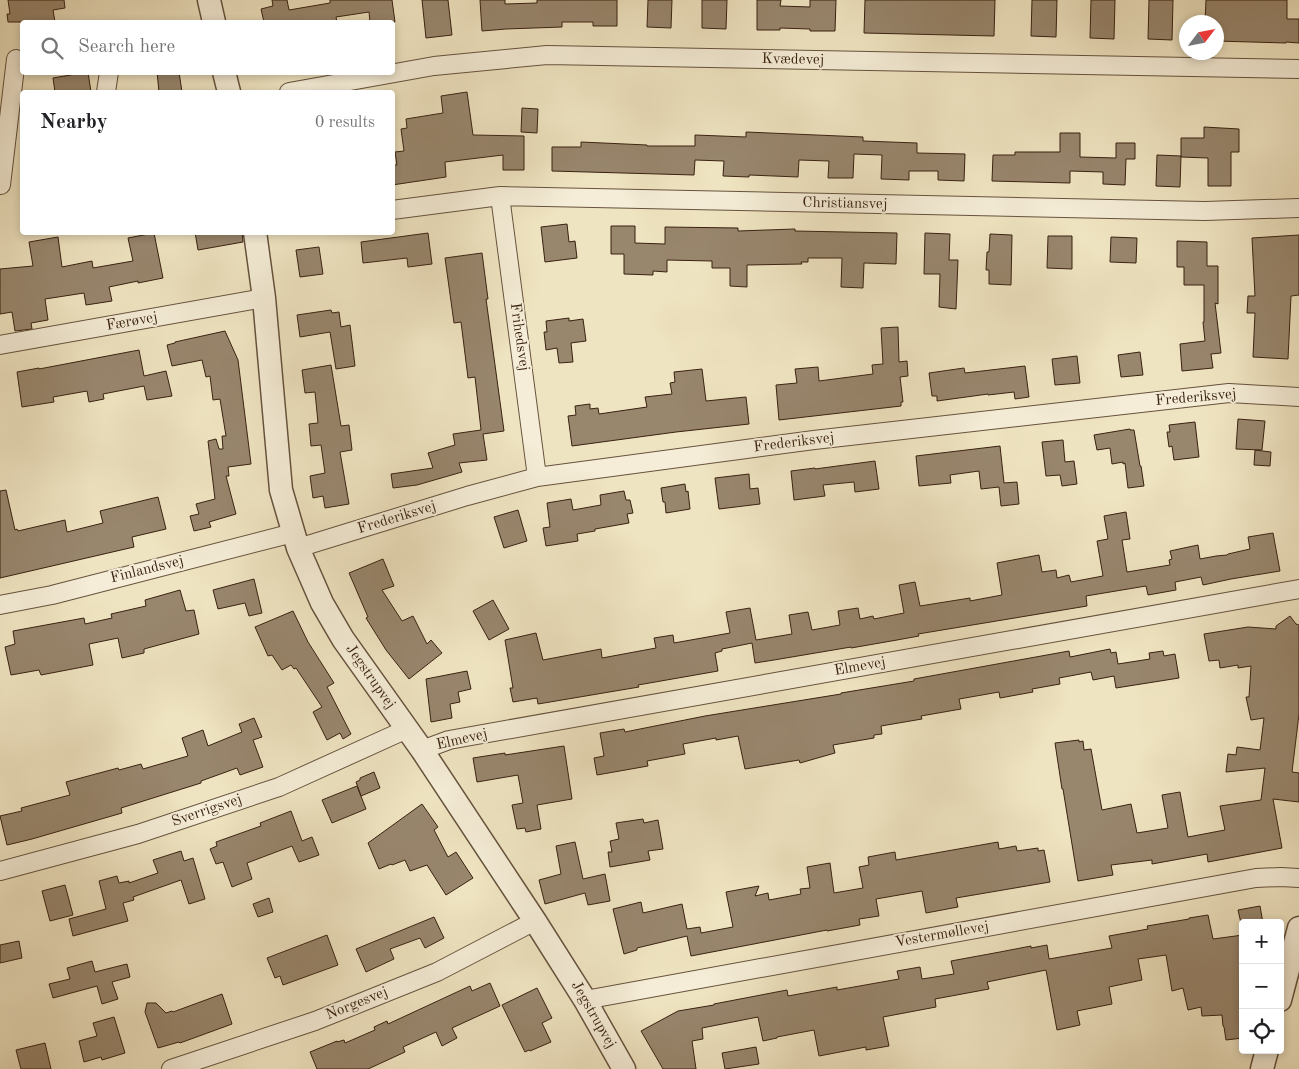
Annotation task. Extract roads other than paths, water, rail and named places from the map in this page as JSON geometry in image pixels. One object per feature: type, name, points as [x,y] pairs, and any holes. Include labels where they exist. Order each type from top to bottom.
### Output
[{"type":"street","points":[[209,0],[214,20]]},
{"type":"street","name":"Kvædevej","points":[[395,73],[434,66],[547,55],[1299,69]]},
{"type":"street","points":[[1,185],[13,59]]},
{"type":"street","points":[[106,90],[109,75]]},
{"type":"street","points":[[225,75],[228,90]]},
{"type":"street","name":"Kvædevej","points":[[300,90],[384,75]]},
{"type":"street","name":"Christiansvej","points":[[395,210],[500,196],[1205,212],[1299,208]]},
{"type":"street","name":"Frihedsvej","points":[[500,196],[538,477]]},
{"type":"street","name":"Jegstrupvej","points":[[255,235],[264,298],[281,490],[296,541],[322,603],[343,639],[422,750],[535,921],[585,1000],[624,1069]]},
{"type":"street","name":"Færøvej","points":[[0,345],[264,298]]},
{"type":"street","name":"Frederiksvej","points":[[296,541],[538,477],[814,440],[1229,393],[1299,397]]},
{"type":"street","name":"Finlandsvej","points":[[0,605],[296,541]]},
{"type":"street","name":"Elmevej","points":[[422,750],[449,740],[1299,589]]},
{"type":"street","name":"Sverrigsvej","points":[[0,871],[138,834],[279,787],[407,729]]},
{"type":"street","name":"Vestermøllevej","points":[[585,1000],[1256,878],[1299,878]]},
{"type":"street","name":"Norgesvej","points":[[171,1069],[315,1021],[394,990],[437,972],[535,921]]},
{"type":"street","points":[[1284,985],[1299,928]]},
{"type":"street","points":[[1262,1069],[1266,1054]]}]
